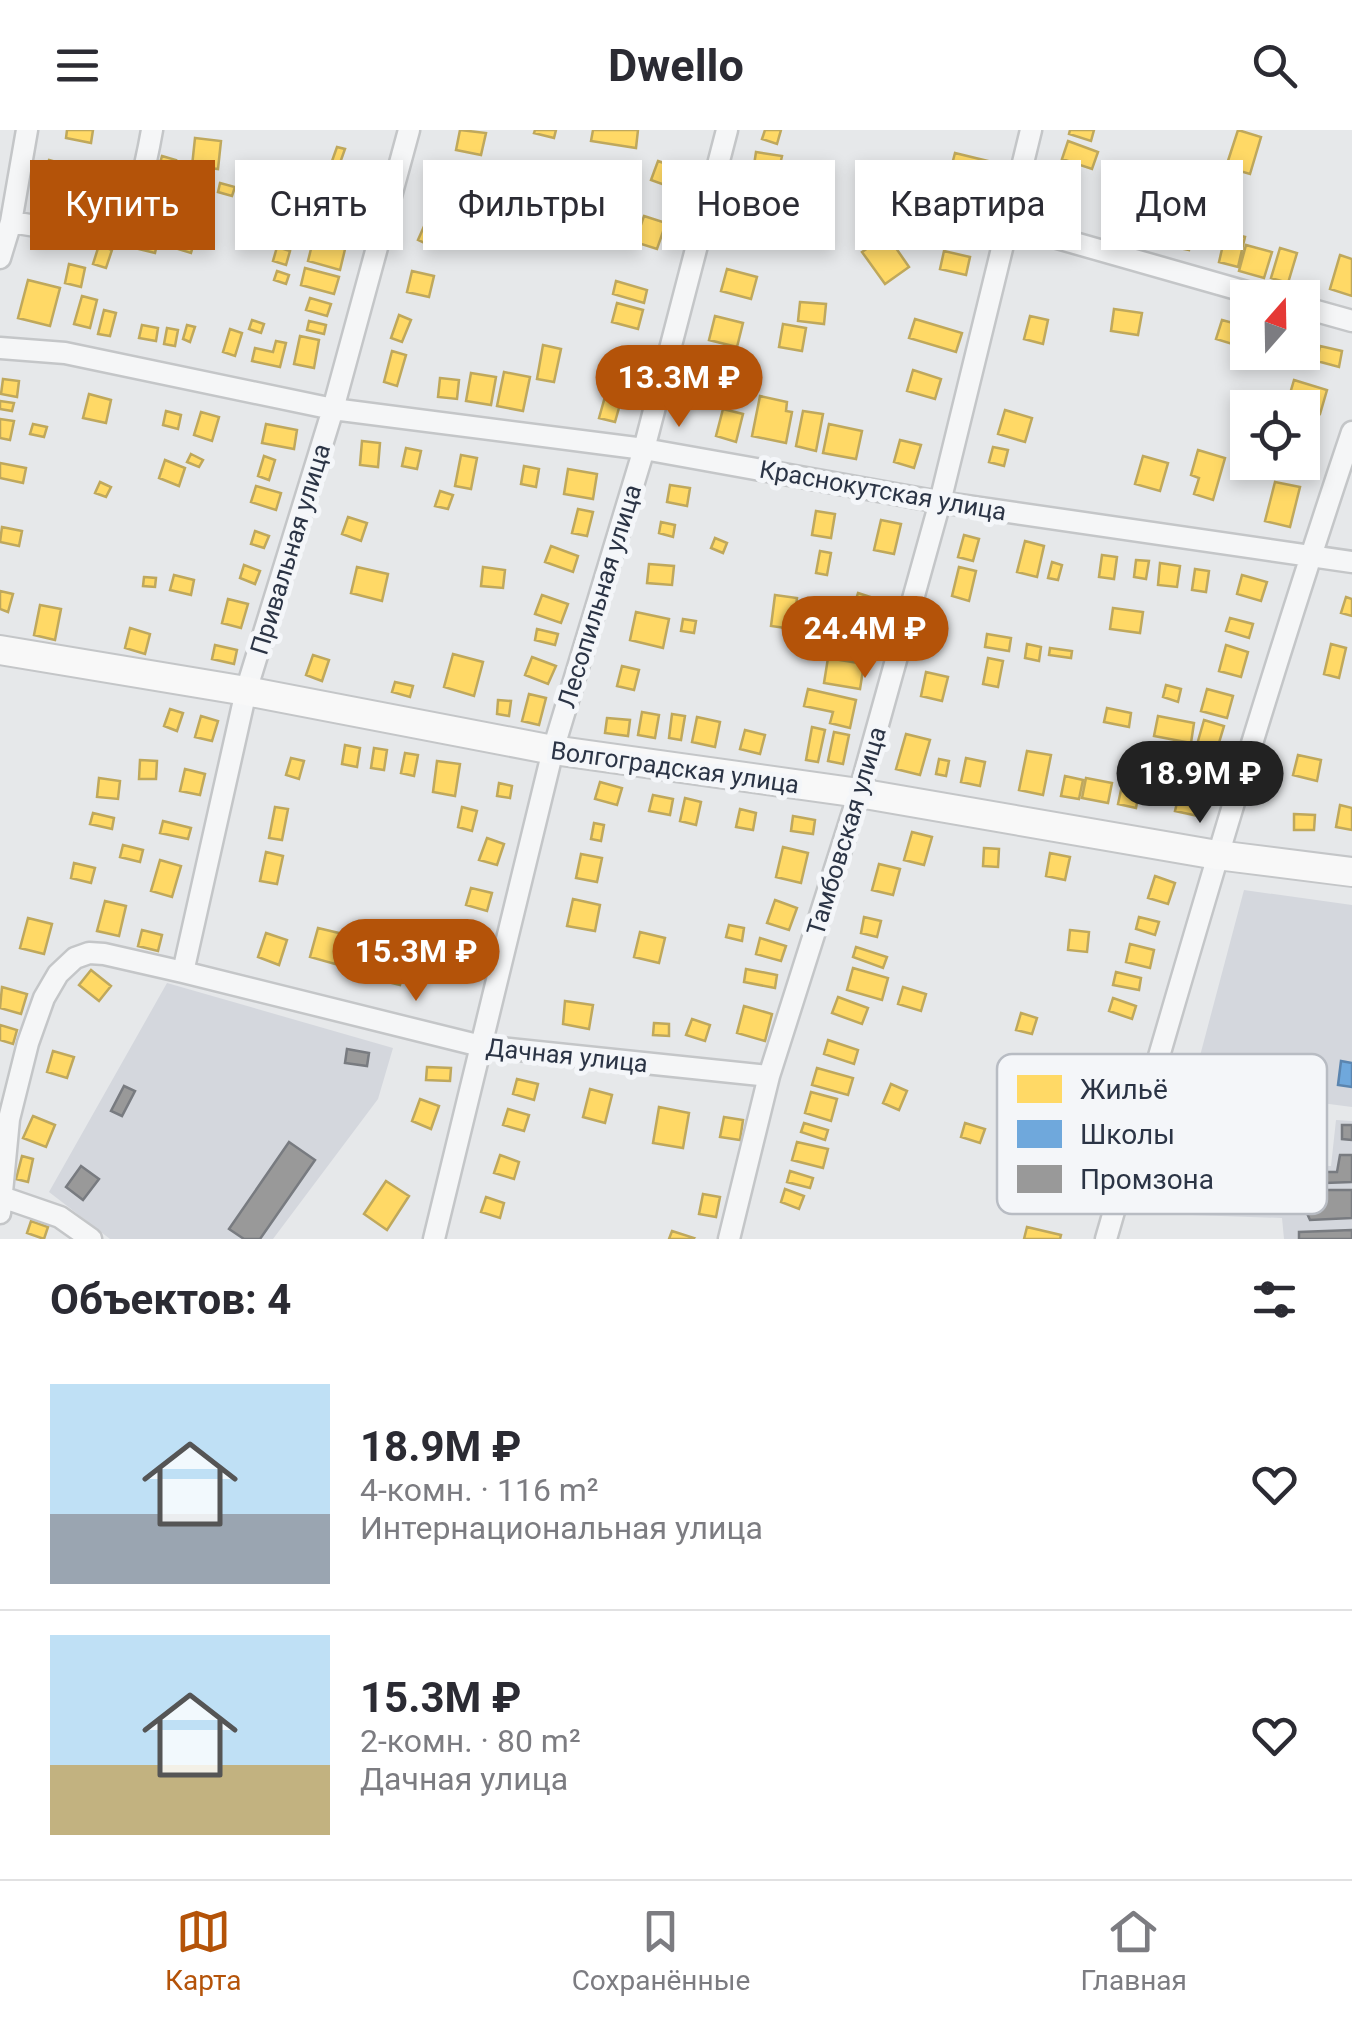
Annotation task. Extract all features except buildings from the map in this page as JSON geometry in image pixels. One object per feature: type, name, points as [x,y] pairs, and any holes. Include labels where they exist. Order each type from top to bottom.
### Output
[{"type":"street","points":[[0,258],[11,222],[27,130]]},
{"type":"street","points":[[11,222],[99,236],[121,234],[152,130]]},
{"type":"street","name":"Привальная улица","points":[[183,972],[246,690],[332,409],[409,130]]},
{"type":"street","name":"Лесопильная улица","points":[[434,1239],[553,750],[644,449],[727,130]]},
{"type":"street","name":"Тамбовская улица","points":[[1024,160],[1031,130]]},
{"type":"street","points":[[1081,245],[1230,287]]},
{"type":"street","name":"Тамбовская улица","points":[[729,1239],[769,1076],[859,793],[940,502],[1002,250]]},
{"type":"street","points":[[1320,312],[1352,321]]},
{"type":"street","name":"Краснокутская улица","points":[[0,348],[65,353],[332,409],[644,449],[940,502],[1352,562]]},
{"type":"street","points":[[1159,1054],[1217,854],[1352,432]]},
{"type":"street","name":"Волгоградская улица","points":[[0,650],[246,690],[553,750],[859,793],[1217,854],[1352,872]]},
{"type":"street","name":"Дачная улица","points":[[1,1205],[9,1119],[28,1042],[58,974],[75,958],[89,953],[183,972],[482,1046],[769,1076]]},
{"type":"street","points":[[1,1205],[60,1216],[91,1239]]},
{"type":"street","points":[[1106,1239],[1113,1214]]},
{"type":"shaded area","points":[[1244,890],[1352,905],[1352,1107],[1327,1104],[1327,1054],[1200,1054]]},
{"type":"shaded area","points":[[167,983],[393,1048],[378,1099],[273,1239],[110,1239],[49,1192]]},
{"type":"shaded area","points":[[1336,1120],[1352,1121],[1352,1239],[1284,1239],[1282,1218],[1164,1214],[1327,1214],[1327,1166],[1331,1166]]}]
